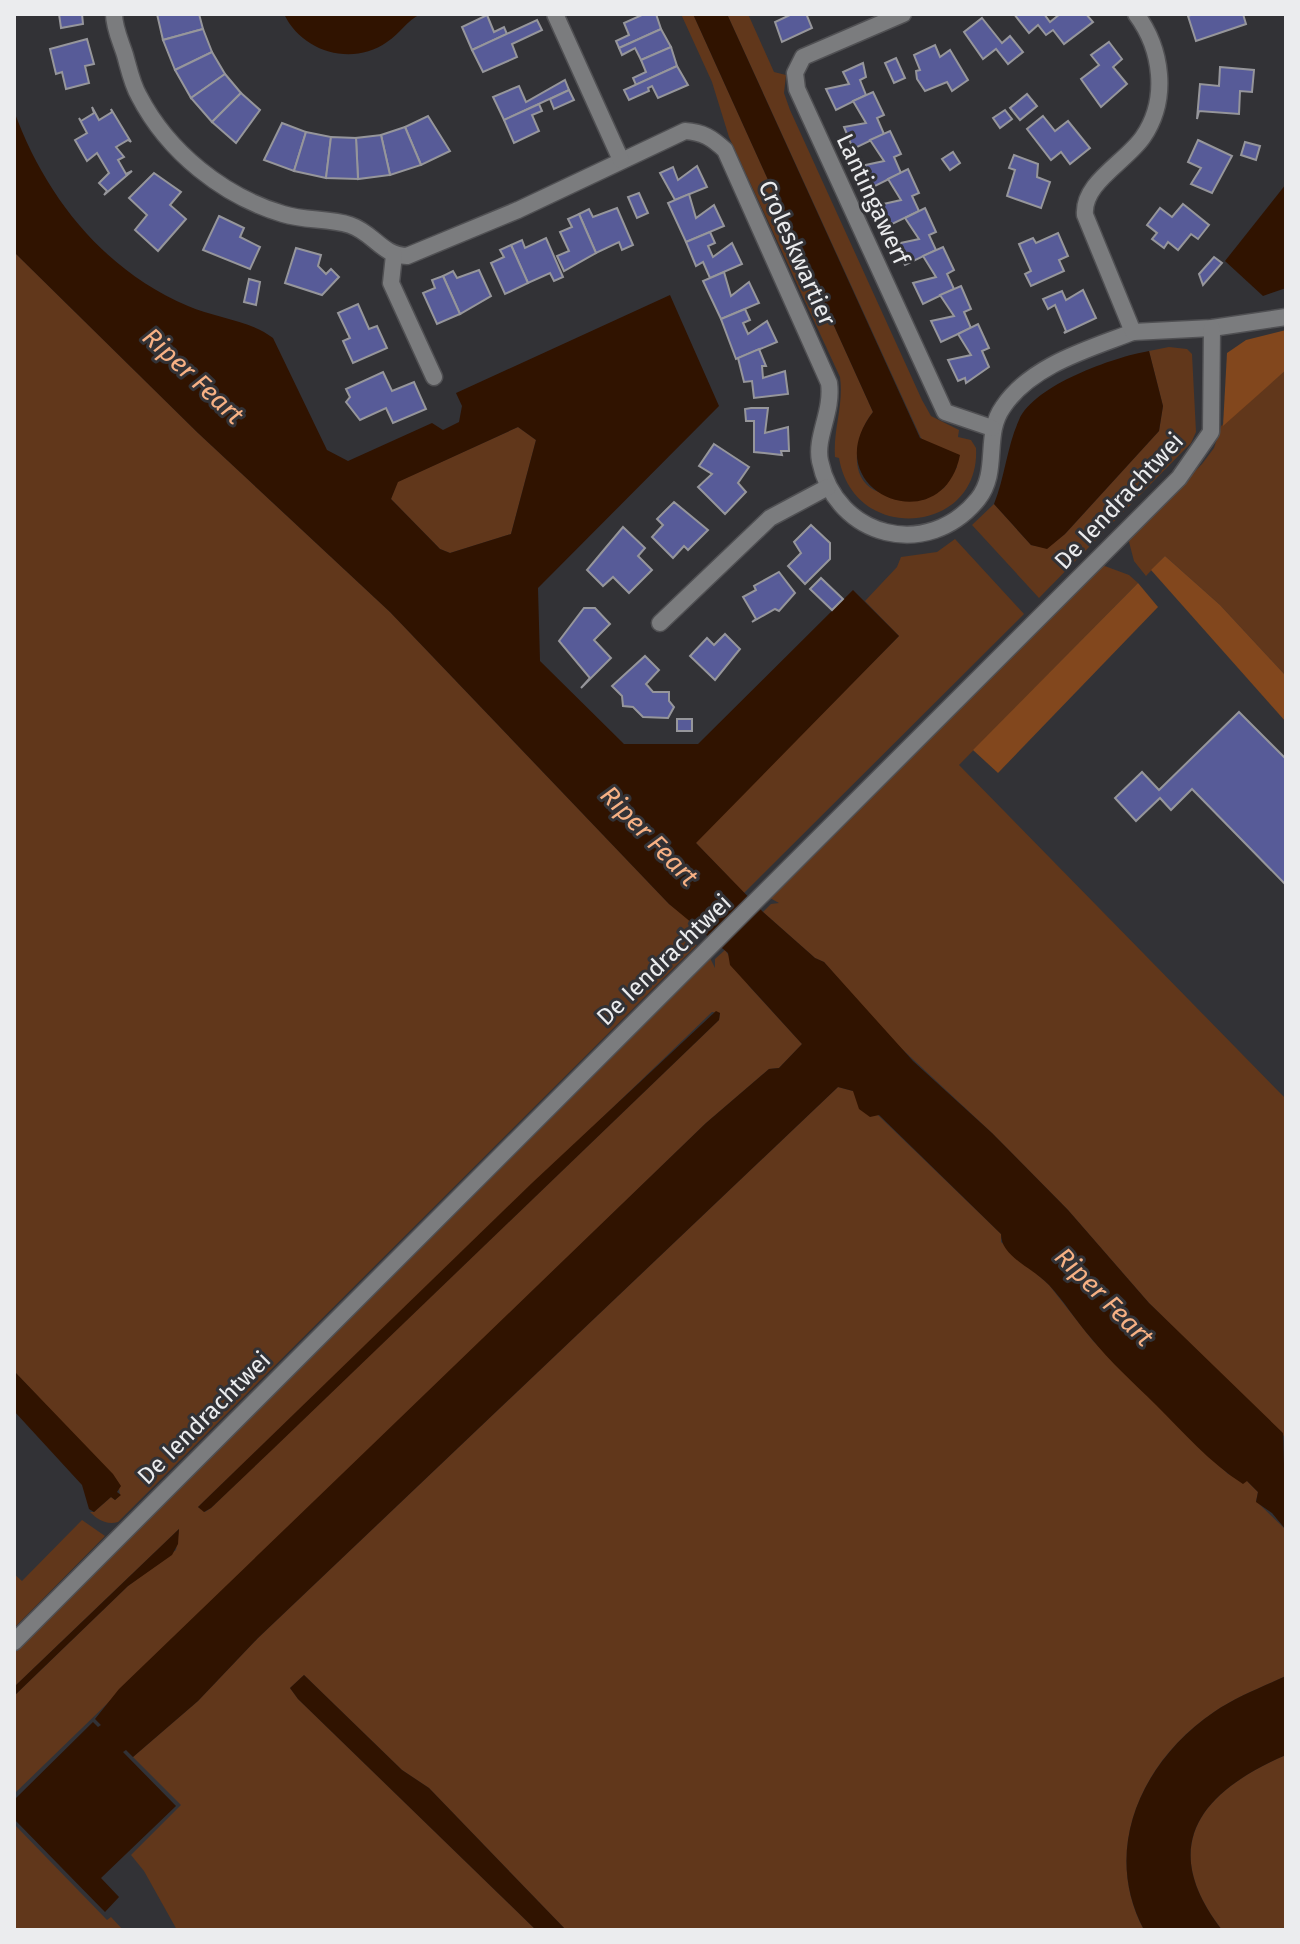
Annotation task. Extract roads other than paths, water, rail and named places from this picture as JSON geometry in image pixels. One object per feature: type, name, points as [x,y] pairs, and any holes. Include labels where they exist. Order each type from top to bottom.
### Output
[{"type":"street","points":[[114,14],[138,96],[173,145],[205,175],[227,190],[284,215],[348,224],[367,232],[383,250],[394,255],[391,283],[434,377]]},
{"type":"street","points":[[555,14],[621,160]]},
{"type":"street","name":"Lantingawerf","points":[[903,14],[879,19],[803,57],[795,73],[797,89],[945,412],[992,428]]},
{"type":"street","points":[[1133,332],[1085,215],[1084,204],[1090,192],[1143,137],[1158,102],[1160,70],[1148,31],[1136,14]]},
{"type":"street","name":"Croleskwartier","points":[[394,255],[417,253],[685,131],[701,132],[725,150],[829,383],[832,404],[819,457],[828,487]]},
{"type":"street","points":[[660,623],[770,518],[828,487],[860,524],[892,535],[924,533],[957,519],[979,497],[990,473],[992,428],[1003,405],[1030,380],[1072,356],[1133,332],[1212,328],[1286,317]]},
{"type":"street","name":"De Iendrachtwei","points":[[14,1642],[761,899],[1198,456],[1211,432],[1212,328]]},
{"type":"water","points":[[284,14],[421,14],[373,50],[344,54],[329,52],[303,38]]},
{"type":"water","points":[[693,14],[727,14],[920,438],[960,455],[949,482],[930,497],[908,502],[887,497],[869,484],[858,465],[858,440],[873,412]]},
{"type":"water","name":"Riper Feart","points":[[14,111],[42,172],[81,227],[104,251],[157,291],[198,310],[254,327],[273,338],[327,450],[348,461],[432,423],[443,430],[459,422],[462,406],[456,393],[670,295],[719,406],[538,588],[540,661],[624,744],[698,744],[853,590],[899,636],[696,843],[763,912],[815,958],[824,962],[913,1061],[992,1133],[1068,1210],[1149,1303],[1283,1433],[1286,1530],[1272,1513],[1256,1502],[1258,1492],[1247,1481],[1243,1484],[1208,1457],[1114,1364],[1049,1285],[1006,1249],[1001,1234],[879,1115],[870,1117],[859,1109],[853,1091],[838,1087],[258,1638],[198,1701],[133,1757],[126,1750],[123,1752],[176,1806],[101,1878],[119,1897],[105,1912],[14,1819],[14,1800],[93,1722],[98,1727],[101,1725],[95,1719],[119,1689],[706,1123],[769,1069],[779,1068],[802,1044],[730,965],[728,953],[669,904],[390,612],[198,433],[14,252]],"holes":[[[518,427],[536,440],[511,534],[450,553],[440,549],[391,499],[398,482]]]},
{"type":"water","points":[[1286,184],[1286,288],[1263,296],[1225,261]]},
{"type":"water","points":[[1149,351],[1163,406],[1159,431],[1065,534],[1047,549],[1031,545],[994,504],[1019,420],[1027,407],[1057,384],[1096,366]]},
{"type":"water","points":[[716,1011],[720,1013],[719,1020],[273,1449],[211,1508],[204,1512],[198,1507],[532,1183]]},
{"type":"water","points":[[14,1371],[113,1474],[121,1486],[117,1492],[121,1495],[115,1500],[111,1497],[94,1512],[89,1509],[82,1485],[14,1411]]},
{"type":"water","points":[[179,1529],[178,1544],[172,1555],[128,1586],[14,1696],[14,1687]]},
{"type":"water","points":[[304,1675],[402,1770],[429,1788],[566,1930],[536,1930],[298,1699],[290,1688]]},
{"type":"water","points":[[1286,1676],[1286,1755],[1231,1786],[1211,1804],[1197,1825],[1191,1847],[1192,1872],[1203,1900],[1222,1930],[1144,1930],[1132,1899],[1127,1869],[1128,1838],[1136,1809],[1149,1781],[1167,1755],[1214,1712]]}]
